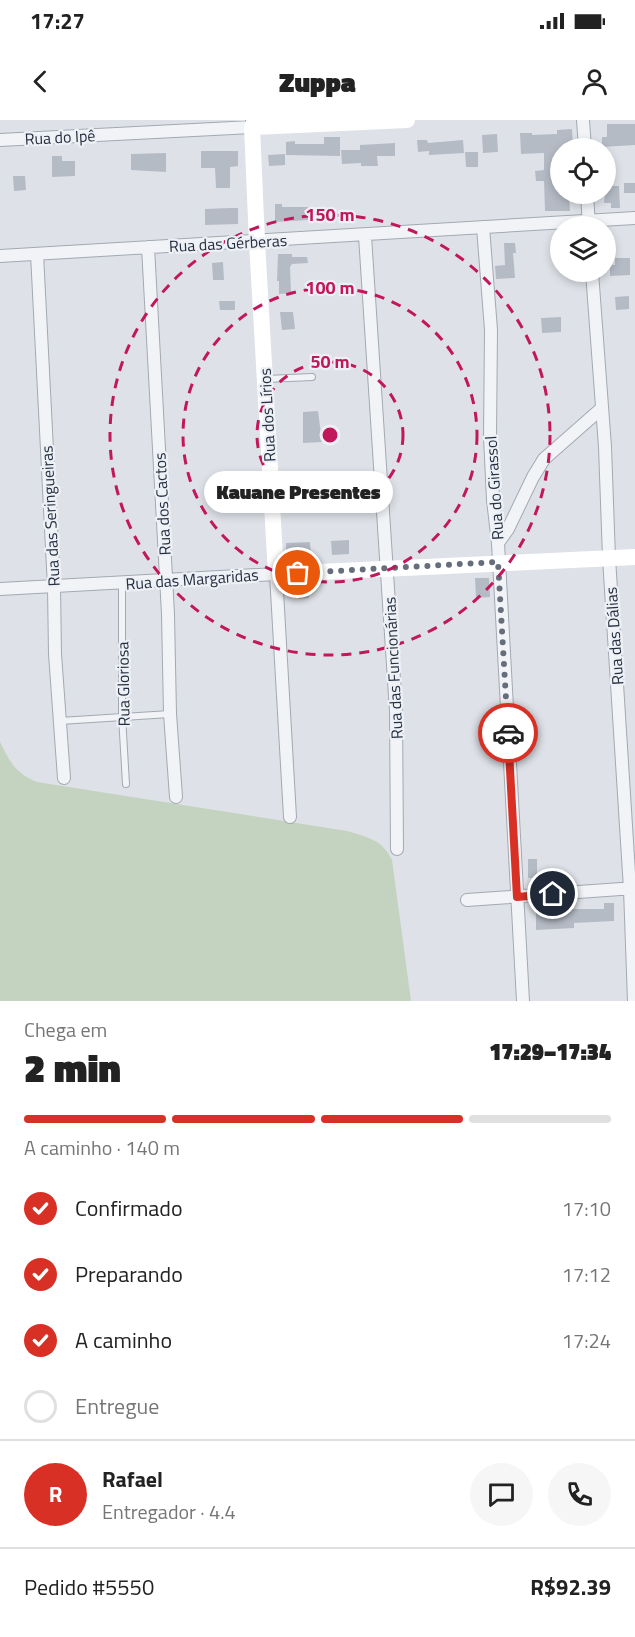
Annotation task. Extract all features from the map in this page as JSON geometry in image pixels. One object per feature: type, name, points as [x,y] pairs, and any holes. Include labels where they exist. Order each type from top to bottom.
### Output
[{"type":"street","name":"Rua do Ipê","points":[[0,140],[252,124],[407,120]]},
{"type":"street","points":[[583,120],[584,138]]},
{"type":"street","name":"Rua dos Lírios","points":[[252,124],[290,817]]},
{"type":"street","name":"Rua das Gérberas","points":[[616,220],[635,218]]},
{"type":"street","name":"Rua das Gérberas","points":[[0,256],[550,224]]},
{"type":"street","name":"Rua do Girassol","points":[[483,227],[491,330],[489,428],[492,491],[498,543],[523,1001]]},
{"type":"street","name":"Rua das Funcionárias","points":[[365,236],[396,711],[397,849]]},
{"type":"street","name":"Rua dos Cactos","points":[[148,247],[176,797]]},
{"type":"street","name":"Rua das Seringueiras","points":[[37,254],[54,586],[55,654],[64,778]]},
{"type":"street","name":"Rua das Dálias","points":[[593,282],[602,408],[609,558],[633,889],[634,1001]]},
{"type":"street","points":[[498,543],[508,529],[532,477],[544,459],[602,408]]},
{"type":"street","name":"Rua das Margaridas","points":[[0,589],[122,584],[388,567],[635,557]]},
{"type":"street","points":[[467,900],[633,889]]},
{"type":"lane","points":[[265,379],[312,377]]},
{"type":"lane","name":"Rua Gloriosa","points":[[122,584],[122,716],[126,784]]},
{"type":"lane","points":[[59,721],[170,714]]},
{"type":"green space","points":[[0,742],[14,766],[23,775],[37,782],[347,831],[379,844],[392,860],[411,1001],[0,1001]]},
{"type":"building","points":[[607,124],[635,124],[635,145],[616,146],[616,138],[602,138],[607,137]]},
{"type":"building","points":[[572,129],[572,138],[550,138],[550,204],[570,204],[570,211],[545,211],[544,181],[536,181],[535,171],[544,170],[544,153],[521,154],[520,133],[557,134],[557,130]]},
{"type":"building","points":[[497,134],[498,152],[483,153],[482,135]]},
{"type":"building","points":[[324,137],[340,137],[340,156],[286,155],[286,142],[324,144]]},
{"type":"building","points":[[417,140],[427,140],[428,143],[463,140],[464,153],[429,155],[429,151],[418,152]]},
{"type":"building","points":[[395,143],[395,156],[377,156],[378,166],[361,166],[361,163],[342,164],[341,150],[360,150],[360,145]]},
{"type":"building","points":[[201,151],[238,151],[238,166],[230,167],[230,188],[216,188],[215,168],[201,168]]},
{"type":"building","points":[[465,152],[478,152],[478,167],[466,167]]},
{"type":"building","points":[[166,153],[166,172],[131,170],[131,154]]},
{"type":"building","points":[[285,154],[285,165],[269,166],[268,155]]},
{"type":"building","points":[[52,156],[62,156],[62,161],[75,161],[75,176],[52,177]]},
{"type":"building","points":[[13,176],[25,176],[26,190],[14,191]]},
{"type":"building","points":[[624,183],[635,183],[635,193],[624,193]]},
{"type":"building","points":[[616,186],[619,186],[620,208],[611,208],[611,204],[616,204]]},
{"type":"building","points":[[275,204],[282,204],[282,207],[308,207],[308,220],[275,222]]},
{"type":"building","points":[[238,208],[238,224],[205,225],[205,209]]},
{"type":"building","points":[[504,243],[515,243],[516,253],[513,253],[515,278],[496,279],[495,266],[505,265]]},
{"type":"building","points":[[278,254],[307,257],[308,263],[292,264],[290,267],[291,293],[279,294]]},
{"type":"building","points":[[616,258],[630,258],[630,275],[616,276]]},
{"type":"building","points":[[223,262],[224,280],[213,280],[212,263]]},
{"type":"building","points":[[629,296],[629,309],[616,310],[615,297]]},
{"type":"building","points":[[219,301],[235,301],[235,310],[220,310]]},
{"type":"building","points":[[280,312],[293,312],[295,329],[282,330]]},
{"type":"building","points":[[561,317],[561,332],[542,333],[541,318]]},
{"type":"building","points":[[318,411],[322,442],[303,443],[303,412]]},
{"type":"building","points":[[309,481],[310,496],[291,497],[291,482]]},
{"type":"building","points":[[349,540],[349,554],[332,555],[331,541]]},
{"type":"building","points":[[310,542],[311,557],[286,558],[286,543]]},
{"type":"building","points":[[475,578],[489,578],[490,597],[476,598]]},
{"type":"building","points":[[308,584],[309,598],[299,599],[298,585]]},
{"type":"building","points":[[528,859],[537,859],[537,878],[528,878]]},
{"type":"building","points":[[604,903],[614,903],[614,921],[574,923],[574,928],[536,930],[536,909],[604,909]]},
{"type":"way so far","points":[[298,573],[498,562],[508,733]]},
{"type":"place","name":"Kauane Presentes","points":[[298,573]]},
{"type":"route","points":[[508,733],[517,897],[553,894]]}]
